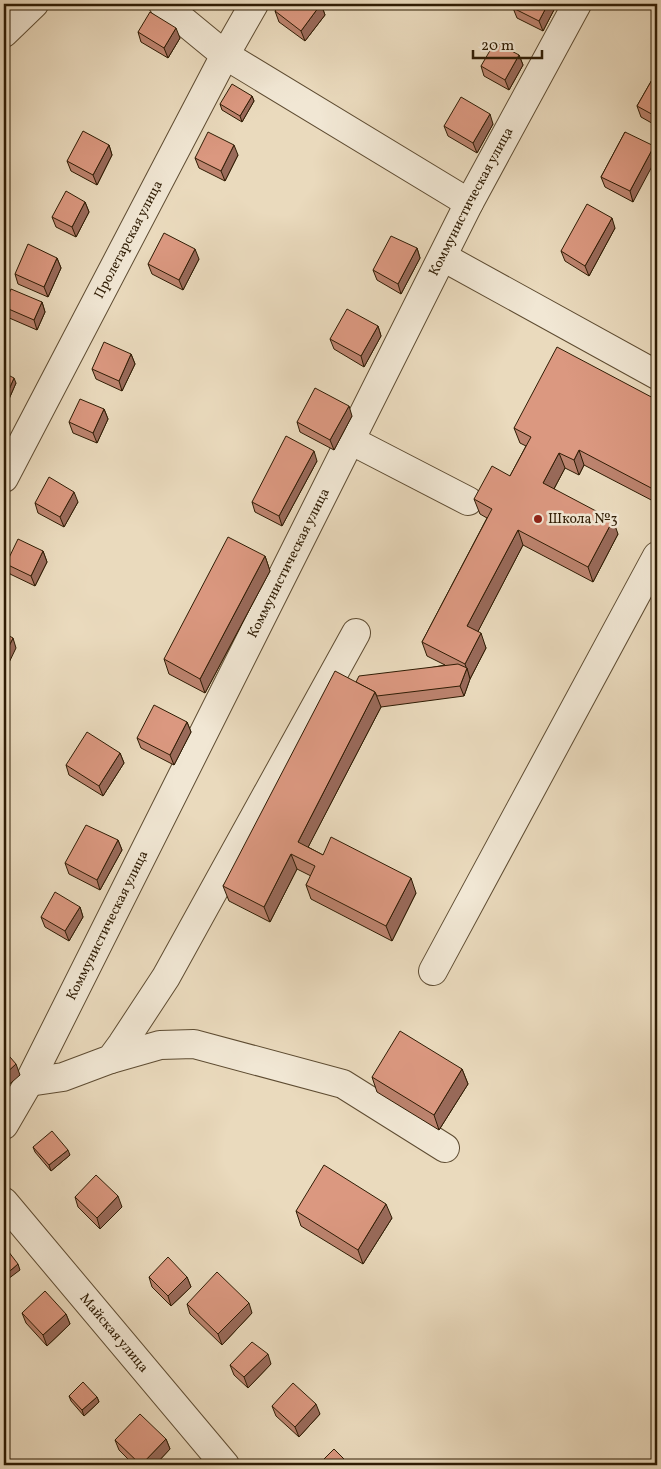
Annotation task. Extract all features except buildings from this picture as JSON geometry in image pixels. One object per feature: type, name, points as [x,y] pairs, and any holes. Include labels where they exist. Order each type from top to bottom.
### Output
[{"type":"street","points":[[4,33],[34,4]]},
{"type":"street","points":[[163,4],[224,55],[469,203]]},
{"type":"street","name":"Пролетарская улица","points":[[4,478],[224,55],[254,4]]},
{"type":"street","name":"Коммунистическая улица","points":[[4,1125],[29,1082],[469,203],[577,4]]},
{"type":"street","points":[[443,257],[657,374]]},
{"type":"street","points":[[350,440],[468,501]]},
{"type":"street","points":[[433,971],[657,556]]},
{"type":"street","points":[[111,1059],[166,977],[356,633]]},
{"type":"street","points":[[29,1082],[63,1077],[111,1059],[160,1045],[194,1044],[343,1084],[445,1148]]},
{"type":"street","name":"Майская улица","points":[[4,1202],[225,1465]]},
{"type":"place","name":"Школа №3","points":[[538,519]]}]
